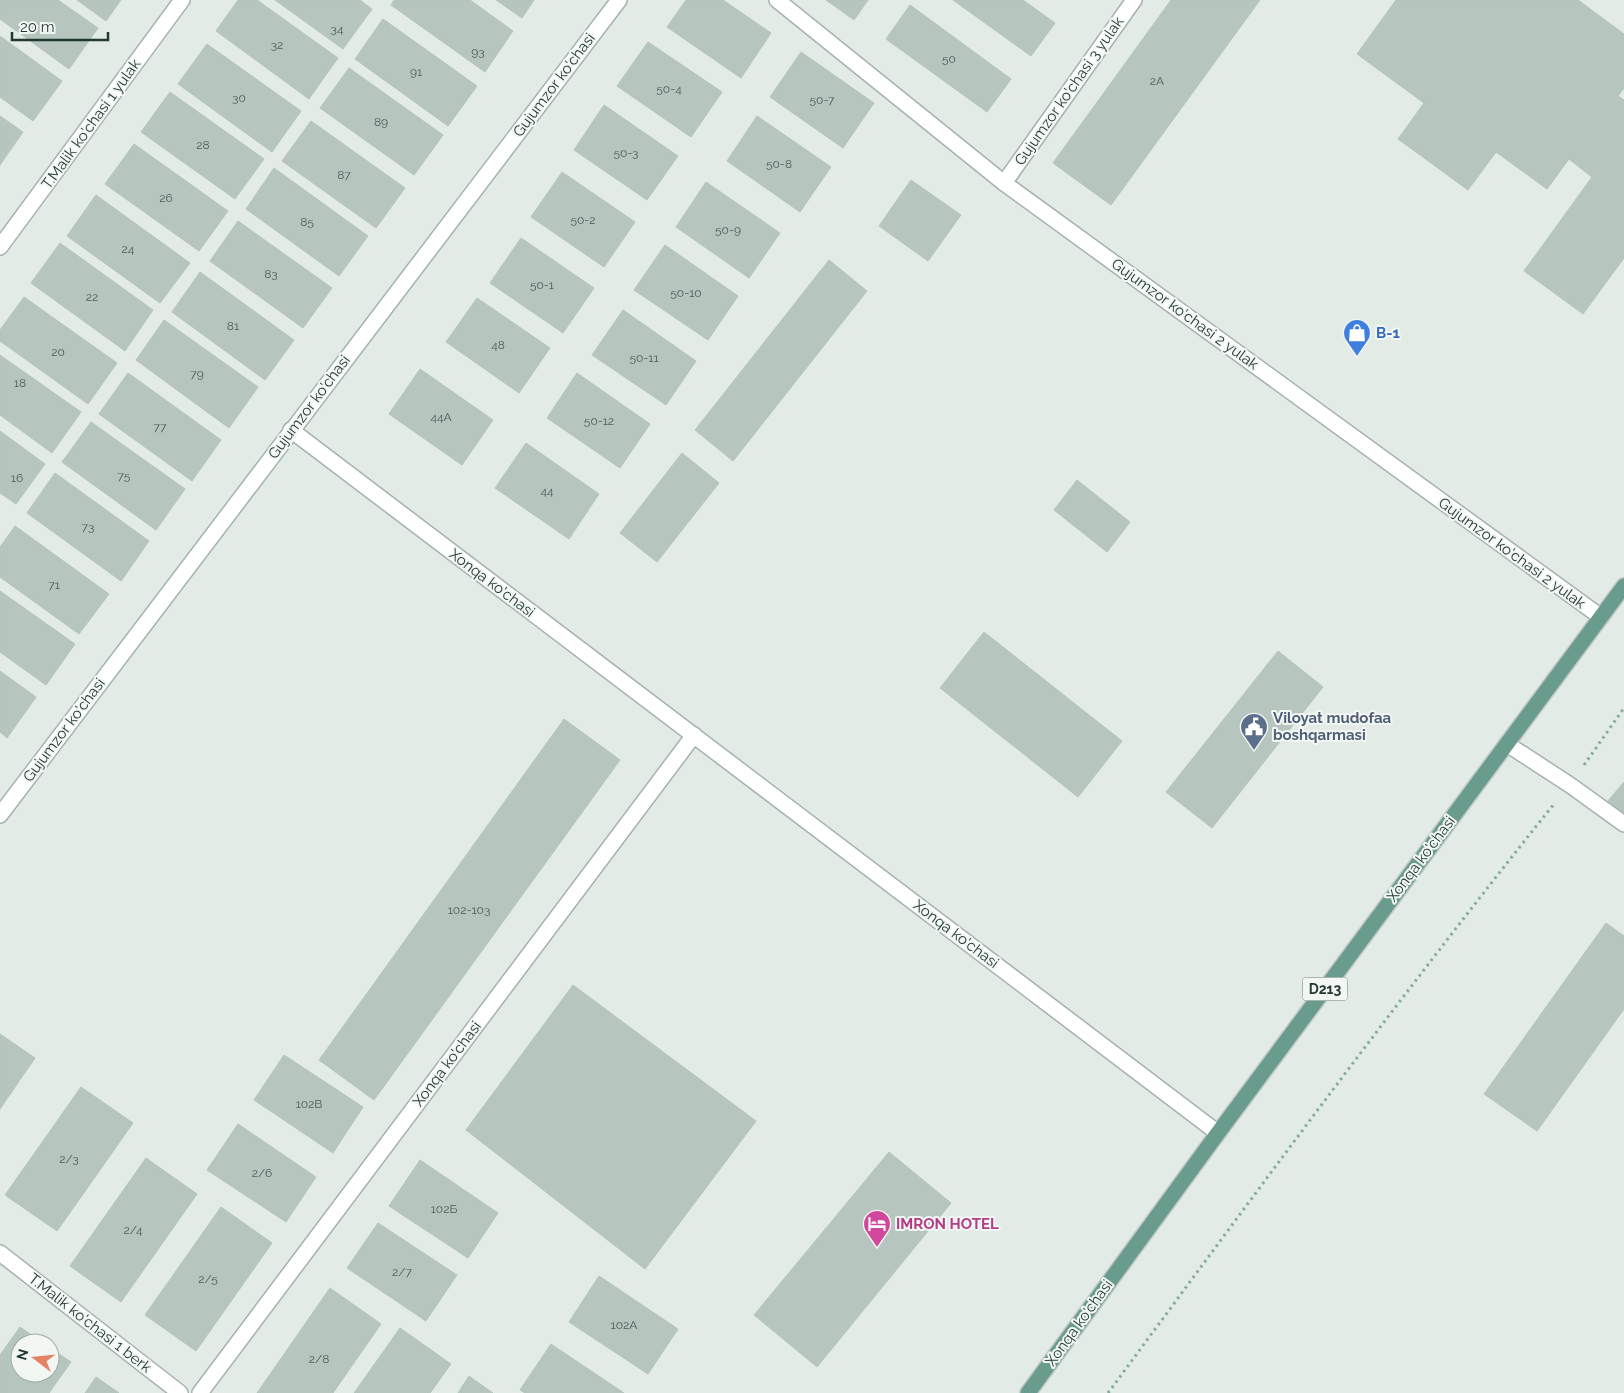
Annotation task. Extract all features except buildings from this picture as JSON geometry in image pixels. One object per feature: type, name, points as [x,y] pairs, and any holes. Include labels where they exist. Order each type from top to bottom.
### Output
[{"type":"main road","name":"Xonqa ko'chasi","points":[[1028,1393],[1218,1132],[1624,586]]},
{"type":"street","name":"T.Malik ko'chasi 1 yulak","points":[[0,247],[182,0]]},
{"type":"street","name":"Gujumzor ko'chasi","points":[[0,815],[619,0]]},
{"type":"street","name":"Gujumzor ko'chasi 2 yulak","points":[[777,0],[1004,183],[1601,617]]},
{"type":"street","name":"Gujumzor ko'chasi 3 yulak","points":[[1004,183],[1134,0]]},
{"type":"street","name":"Xonqa ko'chasi","points":[[291,430],[1218,1132]]},
{"type":"street","name":"Xonqa ko'chasi","points":[[200,1393],[694,735]]},
{"type":"street","points":[[1507,744],[1570,784],[1624,824]]},
{"type":"street","name":"T.Malik ko'chasi 1 berk","points":[[0,1253],[180,1393]]},
{"type":"path","points":[[1108,1393],[1238,1216],[1481,896],[1570,784],[1624,708]]},
{"type":"place","name":"В-1","points":[[1357,357]]},
{"type":"place","name":"Viloyat mudofaa boshqarmasi","points":[[1254,751]]},
{"type":"place","name":"IMRON HOTEL","points":[[877,1248]]}]
